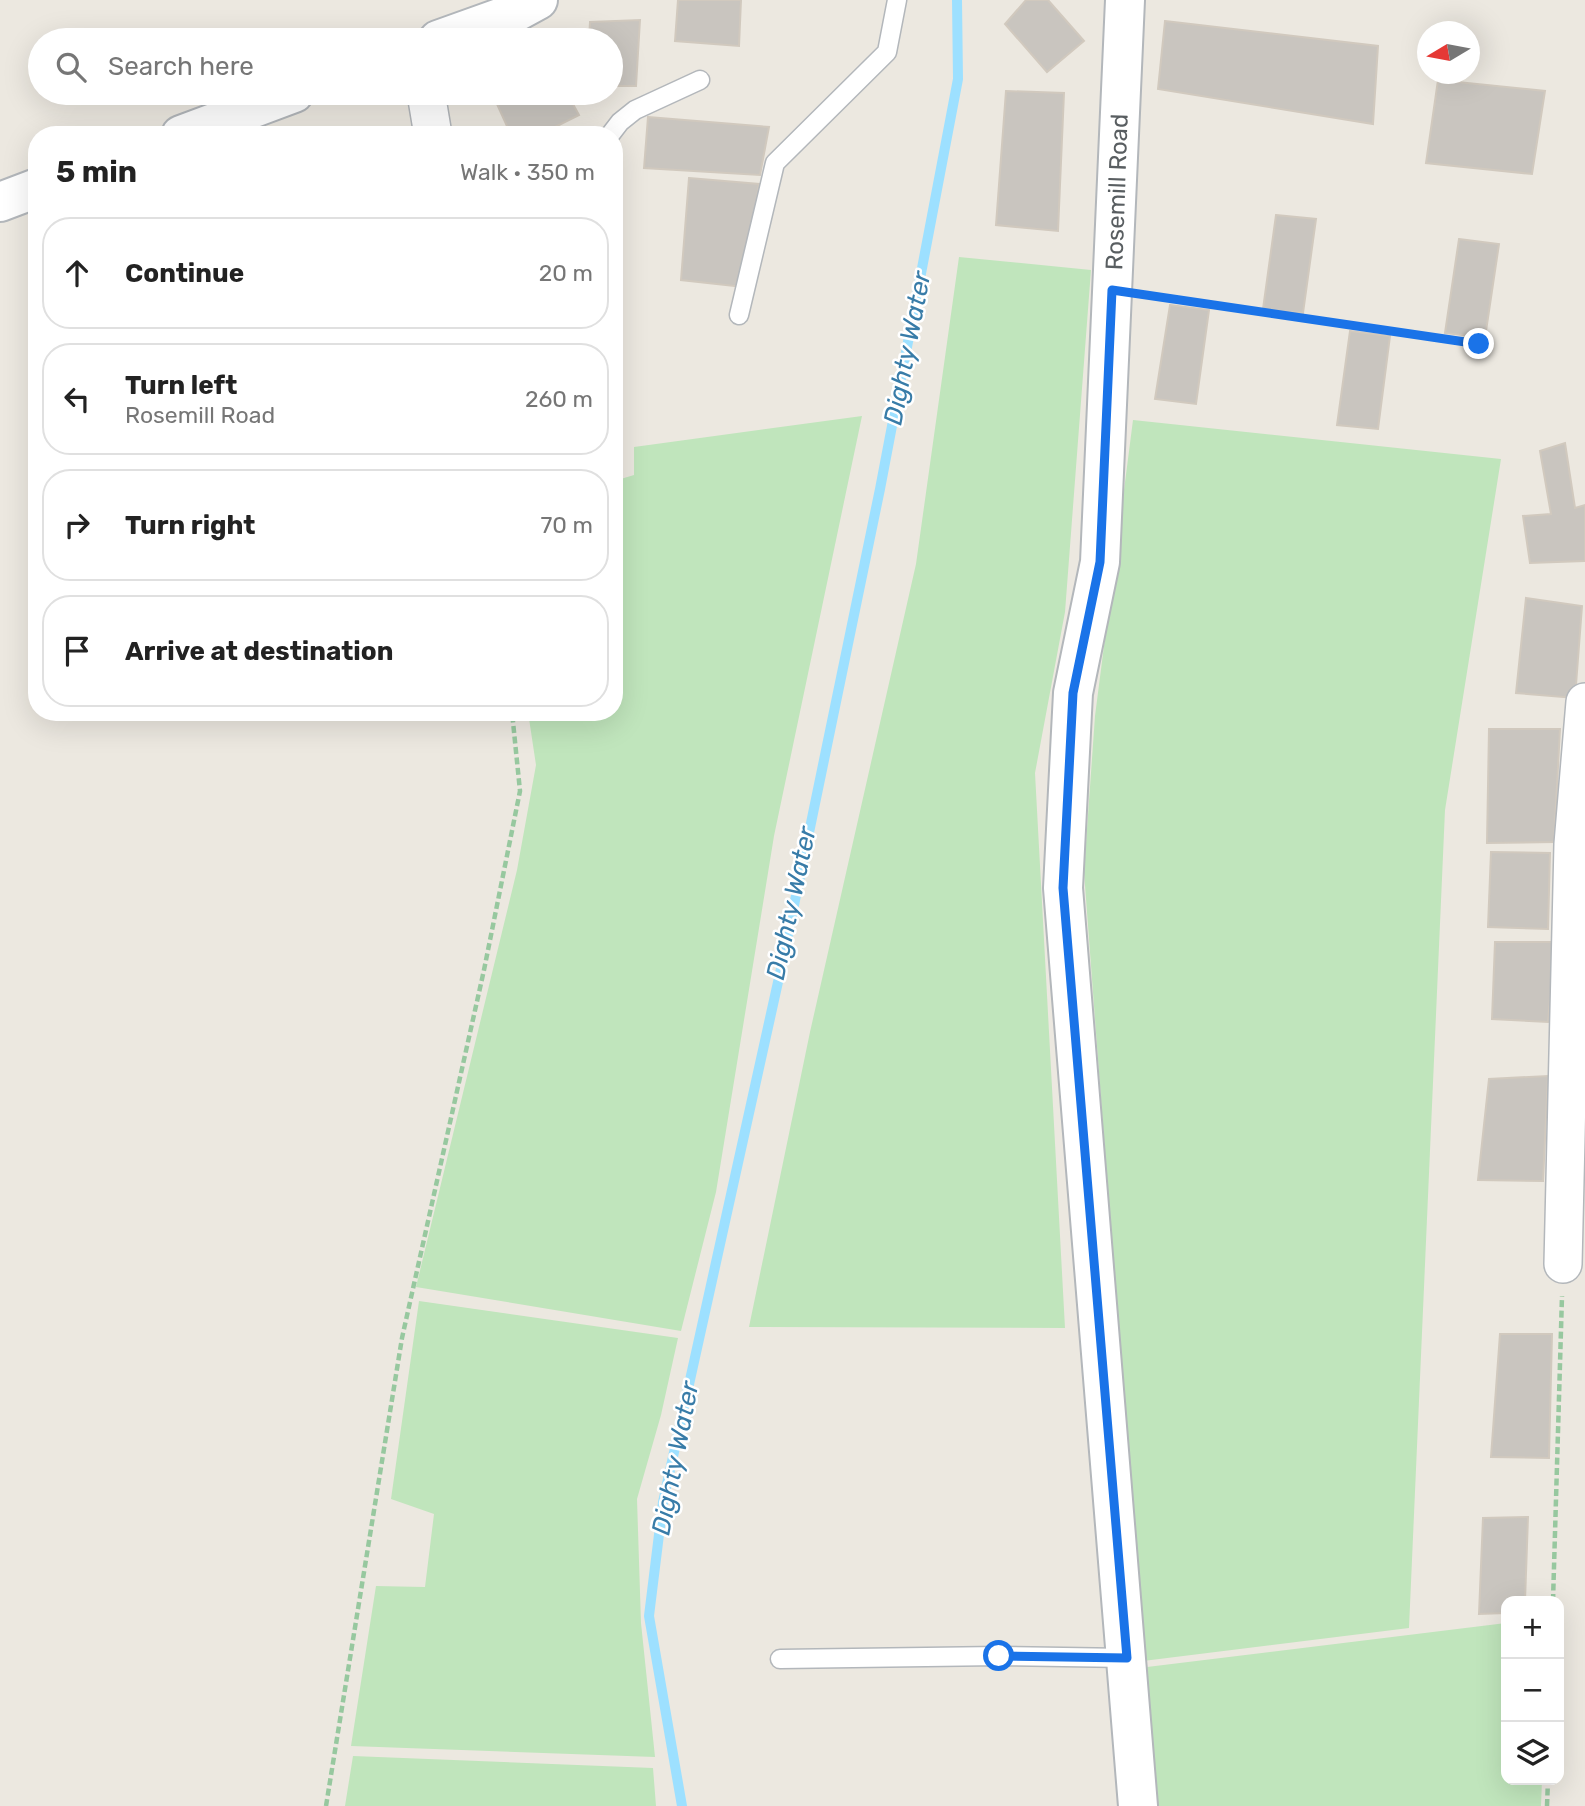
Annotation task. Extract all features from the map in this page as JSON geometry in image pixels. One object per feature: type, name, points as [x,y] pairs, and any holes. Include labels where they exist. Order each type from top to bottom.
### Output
[{"type":"street","points":[[471,28],[516,12],[538,0]]},
{"type":"street","name":"Rosemill Road","points":[[1125,0],[1100,562],[1073,693],[1063,888],[1138,1806]]},
{"type":"street","points":[[205,126],[262,105]]},
{"type":"street","points":[[428,105],[432,126]]},
{"type":"street","points":[[0,202],[28,191]]},
{"type":"street","points":[[1563,1264],[1573,844],[1585,702]]},
{"type":"lane","points":[[739,315],[775,163],[887,52],[897,0]]},
{"type":"lane","points":[[617,126],[635,110],[700,80]]},
{"type":"lane","points":[[780,1659],[986,1656],[1127,1658]]},
{"type":"path","points":[[1112,290],[1479,344]]},
{"type":"path","points":[[326,1806],[402,1338],[484,970],[520,791],[513,721]]},
{"type":"path","points":[[1553,1596],[1563,1264]]},
{"type":"path","points":[[1547,1806],[1548,1785]]},
{"type":"green space","points":[[959,257],[1091,270],[1065,612],[1035,773],[1065,1328],[749,1327],[810,1032],[916,564]]},
{"type":"green space","points":[[862,416],[774,836],[716,1192],[681,1331],[416,1287],[517,870],[536,765],[529,721],[623,721],[623,478],[634,475],[634,447]]},
{"type":"green space","points":[[1133,420],[1501,459],[1445,810],[1409,1628],[1143,1661],[1084,872],[1095,716]]},
{"type":"green space","points":[[419,1301],[678,1338],[661,1415],[637,1499],[641,1623],[655,1757],[351,1746],[376,1586],[425,1587],[434,1514],[391,1499]]},
{"type":"green space","points":[[1501,1624],[1501,1785],[1542,1785],[1541,1806],[1157,1806],[1147,1667]]},
{"type":"green space","points":[[353,1756],[653,1768],[656,1806],[345,1806]]},
{"type":"building","points":[[678,0],[741,0],[739,46],[675,41]]},
{"type":"building","points":[[1026,0],[1048,0],[1084,41],[1047,72],[1005,24]]},
{"type":"building","points":[[640,20],[636,86],[623,86],[623,28],[590,28],[590,22]]},
{"type":"building","points":[[1165,21],[1378,46],[1373,124],[1158,89]]},
{"type":"building","points":[[1437,84],[1477,84],[1545,91],[1532,174],[1426,163]]},
{"type":"building","points":[[1006,91],[1064,93],[1058,231],[996,225]]},
{"type":"building","points":[[497,105],[574,105],[579,115],[557,126],[507,126]]},
{"type":"building","points":[[648,117],[769,127],[760,175],[644,168]]},
{"type":"building","points":[[689,178],[759,184],[743,287],[681,280]]},
{"type":"building","points":[[1276,215],[1316,219],[1303,313],[1263,309]]},
{"type":"building","points":[[1459,239],[1499,244],[1485,338],[1445,333]]},
{"type":"building","points":[[1170,305],[1209,310],[1196,404],[1155,399]]},
{"type":"building","points":[[1350,331],[1390,336],[1378,429],[1337,425]]},
{"type":"building","points":[[1565,443],[1575,508],[1585,505],[1585,561],[1530,563],[1523,516],[1551,514],[1540,451]]},
{"type":"building","points":[[1526,598],[1582,606],[1575,698],[1516,693]]},
{"type":"building","points":[[1489,729],[1560,729],[1554,842],[1487,843]]},
{"type":"building","points":[[1491,852],[1550,853],[1548,929],[1488,927]]},
{"type":"building","points":[[1495,942],[1555,942],[1548,1022],[1492,1019]]},
{"type":"building","points":[[1548,1076],[1543,1181],[1478,1180],[1489,1079]]},
{"type":"building","points":[[1500,1334],[1552,1334],[1549,1458],[1491,1457]]},
{"type":"building","points":[[1528,1517],[1525,1596],[1501,1596],[1501,1613],[1479,1614],[1483,1518]]},
{"type":"waterway","name":"Dighty Water","points":[[682,1806],[649,1616],[663,1502],[780,973],[880,489],[958,79],[957,0]]},
{"type":"route","points":[[999,1656],[1127,1658],[1063,888],[1073,693],[1100,562],[1112,290],[1479,344]]}]
